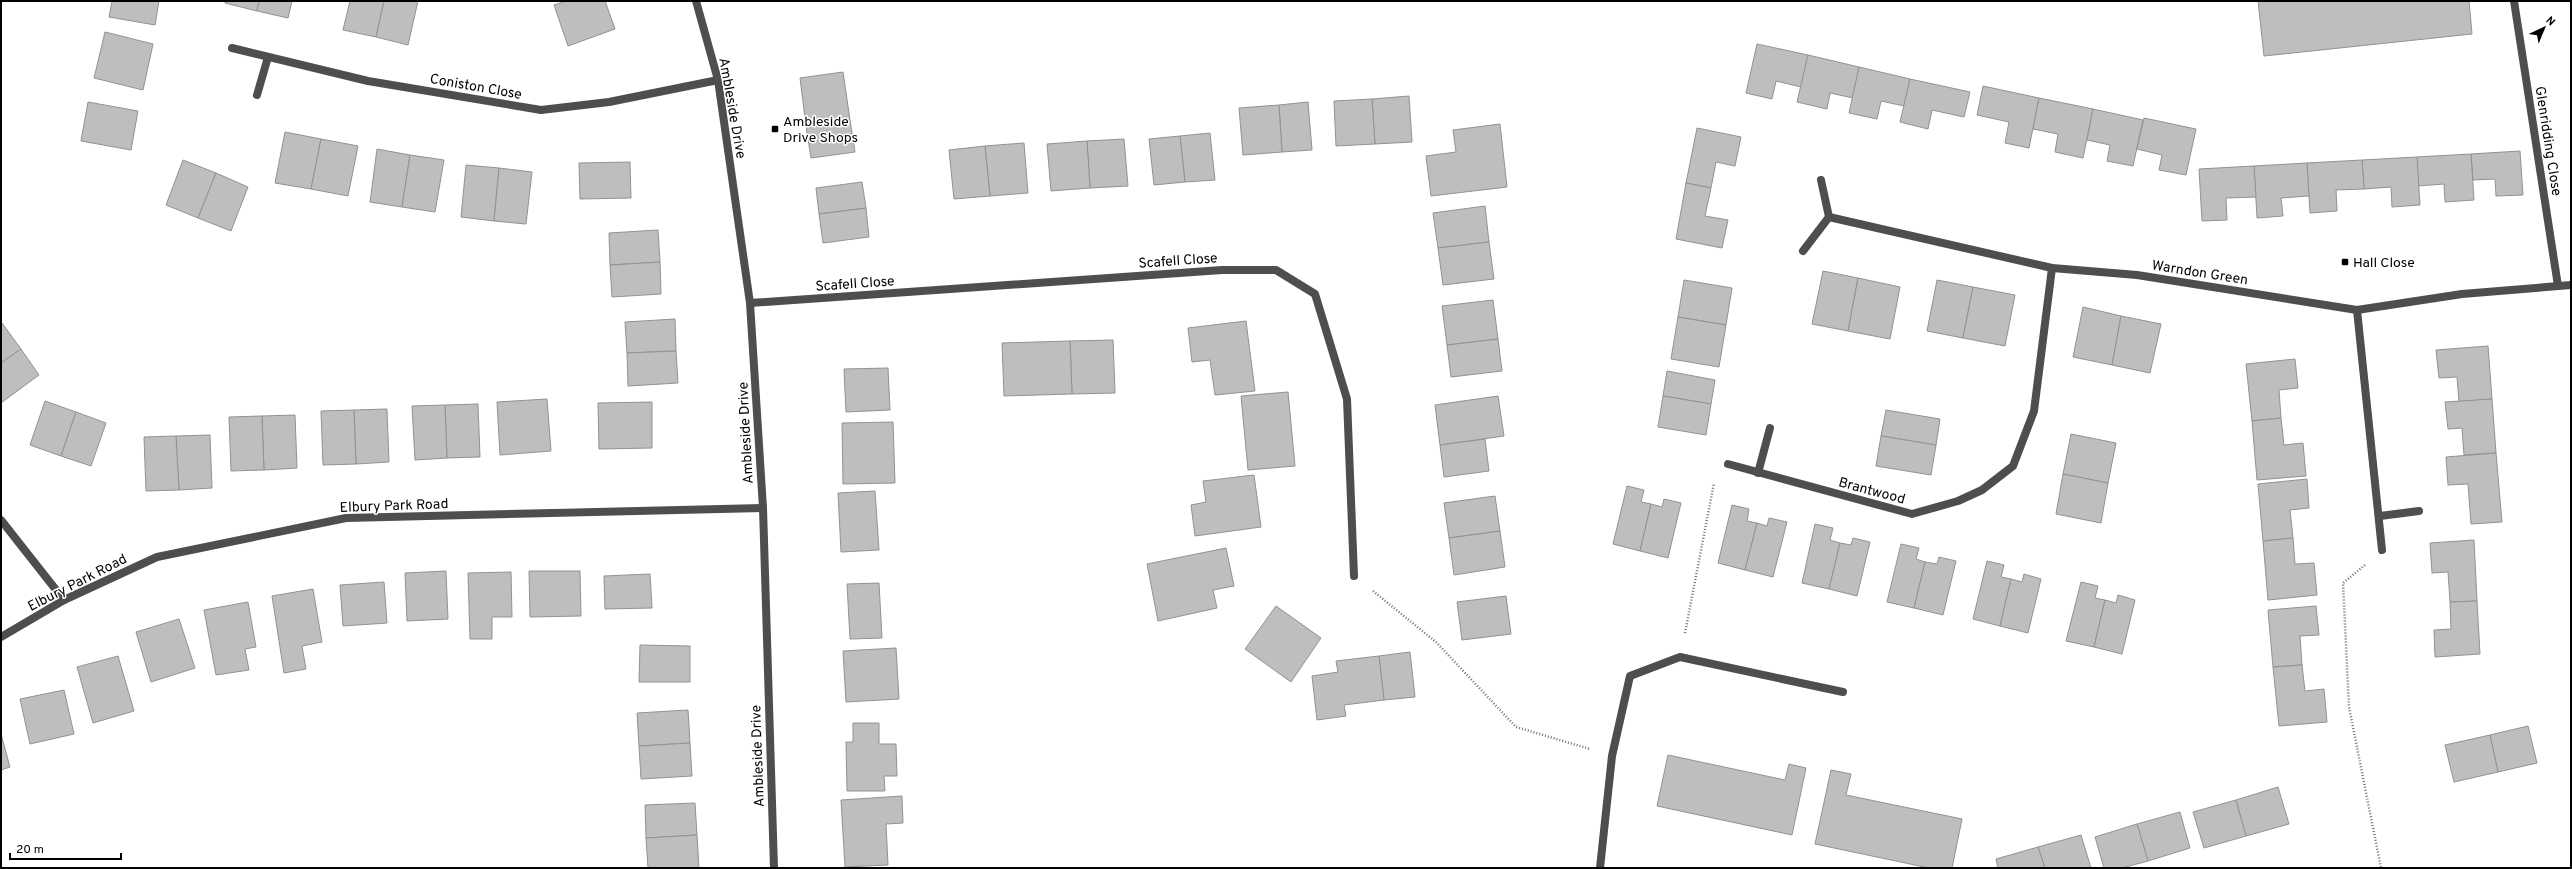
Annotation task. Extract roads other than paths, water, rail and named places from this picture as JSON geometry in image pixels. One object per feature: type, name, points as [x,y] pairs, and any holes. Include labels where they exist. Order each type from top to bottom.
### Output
[{"type":"street","name":"Ambleside Drive","points":[[696,1],[718,80],[750,303],[762,508],[774,868]]},
{"type":"street","name":"Glenridding Close","points":[[2514,1],[2558,286]]},
{"type":"street","name":"Coniston Close","points":[[232,48],[368,81],[541,110],[609,102],[718,80]]},
{"type":"street","points":[[257,95],[268,57]]},
{"type":"street","points":[[1803,251],[1829,217],[1821,180]]},
{"type":"street","name":"Warndon Green","points":[[1829,217],[2052,268],[2137,275],[2357,310],[2462,294],[2571,285]]},
{"type":"street","name":"Brantwood","points":[[1728,464],[1912,514],[1958,501],[1982,490],[2013,466],[2034,411],[2052,268]]},
{"type":"street","name":"Scafell Close","points":[[750,303],[1222,270],[1276,270],[1315,294],[1347,399],[1354,576]]},
{"type":"street","points":[[2357,310],[2380,516],[2382,550]]},
{"type":"street","points":[[1758,473],[1770,428]]},
{"type":"street","name":"Elbury Park Road","points":[[1,637],[64,600],[158,557],[346,518],[762,508]]},
{"type":"street","points":[[2380,516],[2420,511]]},
{"type":"street","points":[[1,520],[64,600]]},
{"type":"street","points":[[1600,868],[1612,756],[1630,676],[1680,657],[1843,692]]},
{"type":"place","name":"Ambleside Drive Shops","points":[[775,129]]},
{"type":"place","name":"Hall Close","points":[[2345,262]]}]
